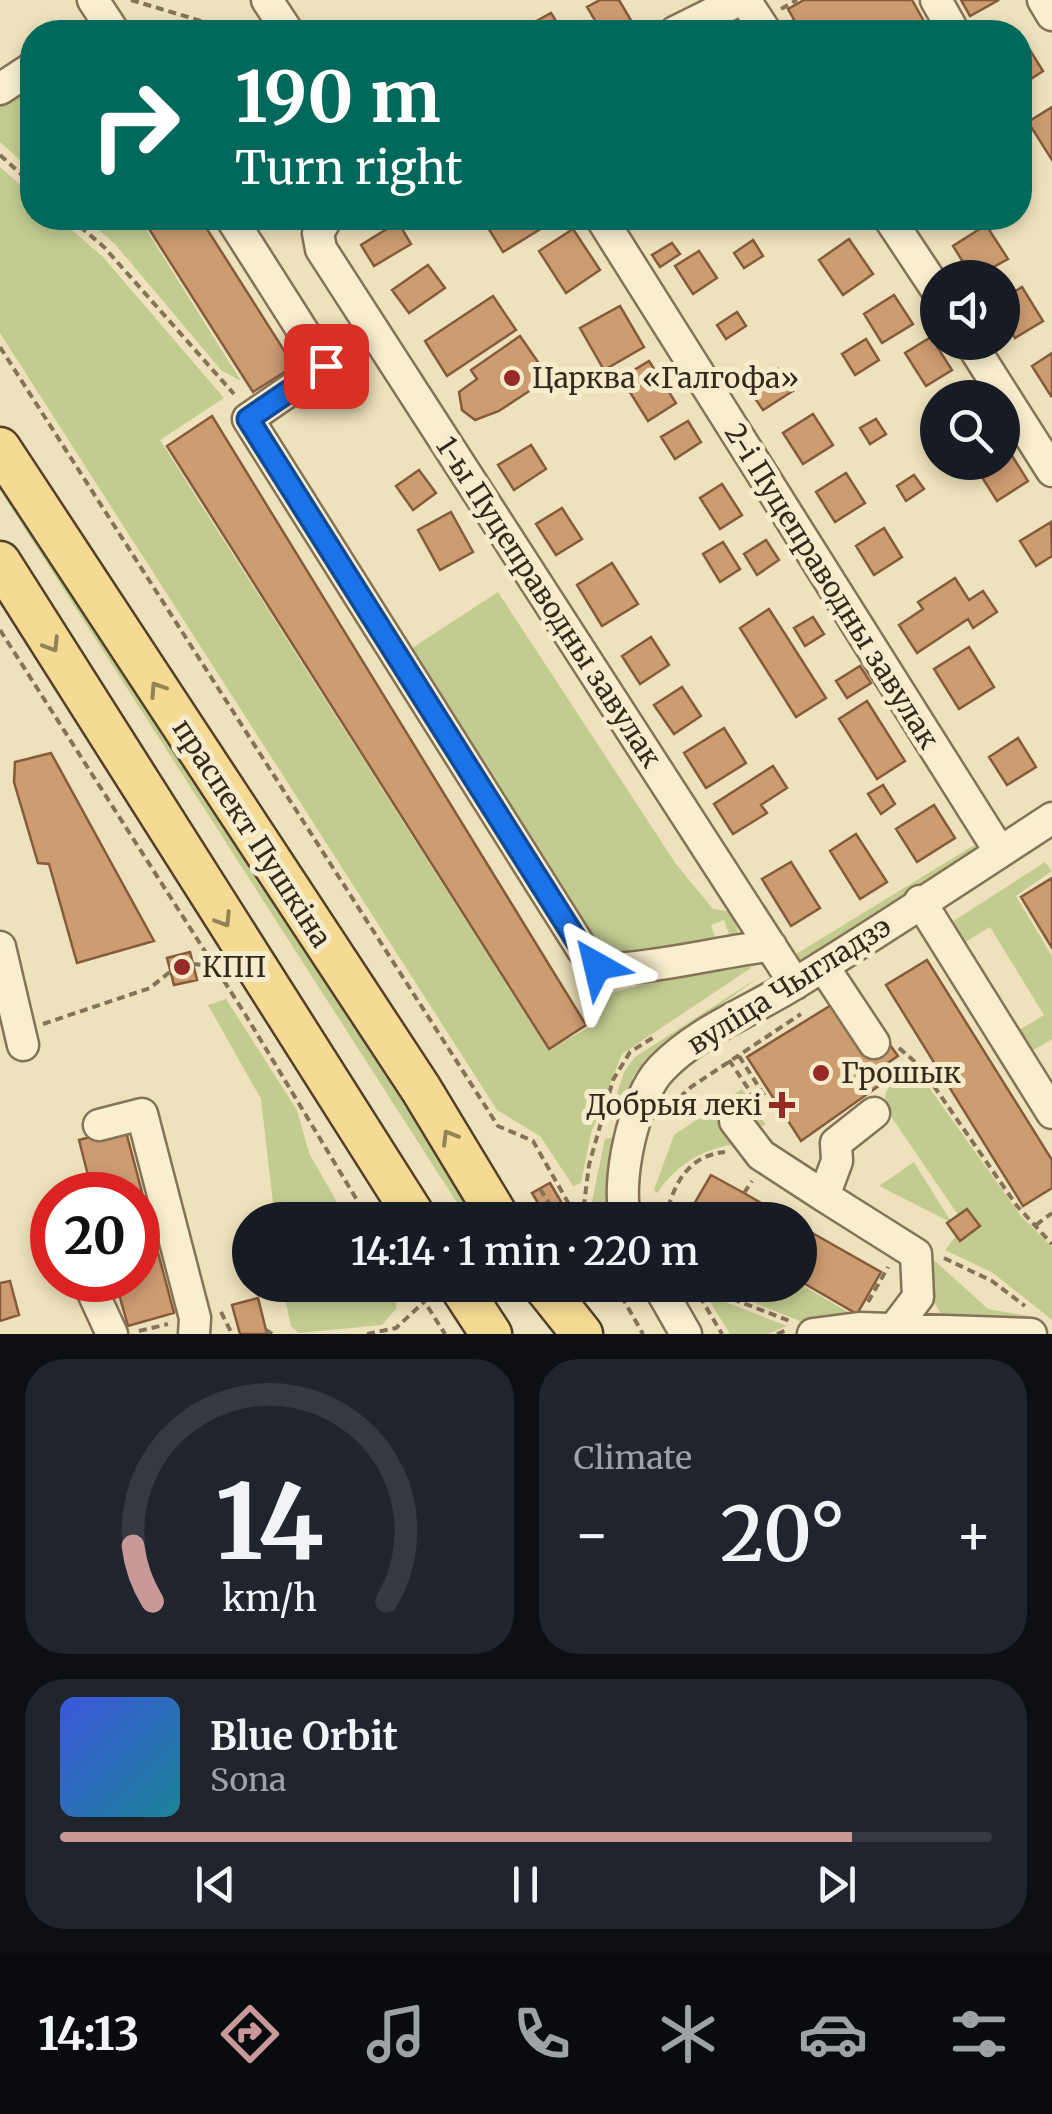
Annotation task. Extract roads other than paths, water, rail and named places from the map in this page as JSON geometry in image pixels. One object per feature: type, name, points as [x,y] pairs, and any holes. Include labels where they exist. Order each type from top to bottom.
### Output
[{"type":"main road","name":"праспект Пушкіна","points":[[0,448],[421,1090],[489,1202]]},
{"type":"main road","points":[[0,562],[406,1202]]},
{"type":"main road","points":[[450,1302],[477,1331]]},
{"type":"main road","points":[[557,1302],[582,1334]]},
{"type":"street","points":[[700,20],[742,0]]},
{"type":"street","points":[[1043,0],[1052,14]]},
{"type":"street","points":[[239,230],[326,366],[248,419],[582,949],[597,966],[620,970],[728,949],[771,946]]},
{"type":"street","name":"1-ы Пуцеправодны завулак","points":[[320,230],[322,249],[795,984]]},
{"type":"street","name":"2-і Пуцеправодны завулак","points":[[609,230],[1000,852]]},
{"type":"street","points":[[897,230],[920,265]]},
{"type":"street","points":[[981,360],[1052,471]]},
{"type":"street","name":"вуліца Чыгладзэ","points":[[625,1202],[624,1181],[637,1112],[661,1069],[691,1045],[795,984],[1052,818]]},
{"type":"street","points":[[920,901],[1052,1113]]},
{"type":"street","points":[[0,947],[22,1038]]},
{"type":"street","points":[[823,966],[874,1043]]},
{"type":"street","points":[[824,1196],[837,1160],[836,1143],[874,1113]]},
{"type":"street","points":[[99,1125],[142,1114],[195,1318],[194,1334]]},
{"type":"street","points":[[743,1131],[762,1155],[916,1254],[918,1297],[873,1331]]},
{"type":"street","points":[[97,1302],[112,1334]]},
{"type":"street","points":[[668,1302],[686,1334]]},
{"type":"street","points":[[806,1329],[873,1331],[1034,1324]]},
{"type":"place","name":"Царква «Галгофа»","points":[[512,378]]},
{"type":"place","name":"КПП","points":[[182,967]]},
{"type":"place","name":"Грошык","points":[[821,1073]]},
{"type":"place","name":"Добрыя лекі","points":[[782,1105]]}]
